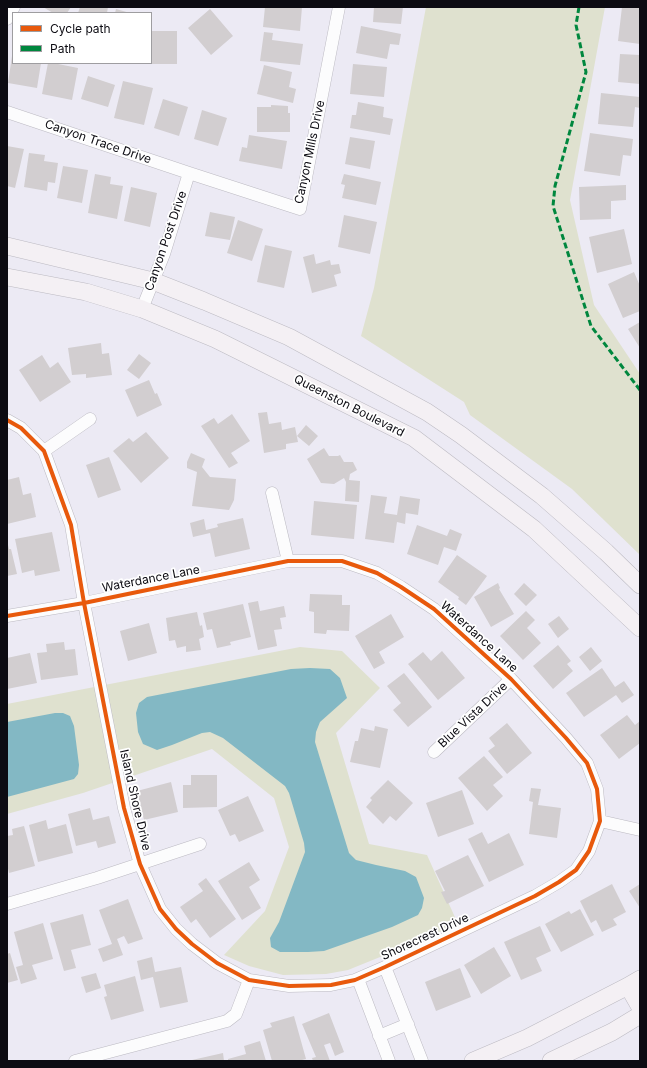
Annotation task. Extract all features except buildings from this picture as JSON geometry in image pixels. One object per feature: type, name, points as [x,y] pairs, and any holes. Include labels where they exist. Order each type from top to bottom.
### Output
[{"type":"main road","points":[[7,246],[153,281],[289,337],[427,412],[461,435],[542,496],[606,552],[640,585]]},
{"type":"main road","name":"Queenston Boulevard","points":[[7,277],[86,292],[142,310],[215,339],[414,438],[534,529],[639,624]]},
{"type":"main road","points":[[414,438],[427,412]]},
{"type":"main road","points":[[473,1061],[527,1038],[634,983],[640,1007]]},
{"type":"main road","points":[[550,1061],[612,1032],[640,1016]]},
{"type":"street","points":[[7,18],[14,7]]},
{"type":"street","name":"Canyon Mills Drive","points":[[189,173],[300,209],[339,7]]},
{"type":"street","name":"Canyon Trace Drive","points":[[7,112],[189,173]]},
{"type":"street","name":"Canyon Post Drive","points":[[142,310],[164,254],[189,173]]},
{"type":"street","points":[[7,420],[21,428],[44,452],[90,419]]},
{"type":"street","name":"Island Shore Drive","points":[[44,452],[71,525],[84,603],[124,808],[140,864],[160,909],[176,929],[192,944],[217,963],[249,980]]},
{"type":"street","points":[[272,493],[288,561]]},
{"type":"street","name":"Waterdance Lane","points":[[7,616],[84,603],[288,561],[342,561],[377,573],[434,609],[511,679],[566,738],[587,763],[597,789],[600,822],[589,851]]},
{"type":"street","name":"Blue Vista Drive","points":[[434,752],[511,679]]},
{"type":"street","points":[[600,822],[640,830]]},
{"type":"street","points":[[7,904],[140,864],[200,844]]},
{"type":"street","name":"Shorecrest Drive","points":[[249,980],[289,986],[331,985],[358,979],[535,896],[576,870],[589,851]]},
{"type":"street","points":[[385,967],[422,1061]]},
{"type":"street","points":[[358,979],[389,1061]]},
{"type":"street","points":[[75,1061],[227,1021],[236,1014],[249,980]]},
{"type":"street","points":[[379,1036],[408,1024]]},
{"type":"green space","points":[[426,7],[605,7],[570,200],[594,305],[640,374],[640,555],[572,489],[470,415],[464,402],[361,336],[374,288]]},
{"type":"green space","points":[[300,647],[342,651],[380,688],[336,733],[369,844],[427,855],[458,924],[348,970],[326,974],[283,975],[249,966],[224,955],[265,911],[289,847],[274,798],[212,749],[83,793],[7,814],[7,704]]},
{"type":"water","points":[[291,669],[330,669],[340,678],[347,698],[320,722],[316,732],[315,742],[349,853],[356,860],[405,871],[416,877],[424,898],[422,908],[418,915],[392,927],[324,951],[280,952],[271,947],[270,938],[279,922],[305,852],[304,843],[289,793],[285,786],[223,738],[210,732],[202,733],[157,750],[143,744],[138,732],[136,713],[139,703],[147,697]]},
{"type":"water","points":[[55,713],[63,713],[70,716],[74,726],[79,765],[78,774],[74,779],[7,797],[7,722]]},
{"type":"marked path","points":[[579,7],[576,25],[586,72],[555,186],[553,206],[591,326],[640,390]]},
{"type":"cycle path","points":[[7,420],[21,428],[44,451],[71,525],[84,603],[124,808],[140,864],[160,909],[176,929],[192,944],[217,963],[249,980],[289,986],[331,985],[355,980],[535,896],[576,870],[589,851],[600,821],[597,789],[587,763],[566,738],[511,679],[434,609],[377,573],[342,561],[288,561],[84,603],[7,616]]}]
